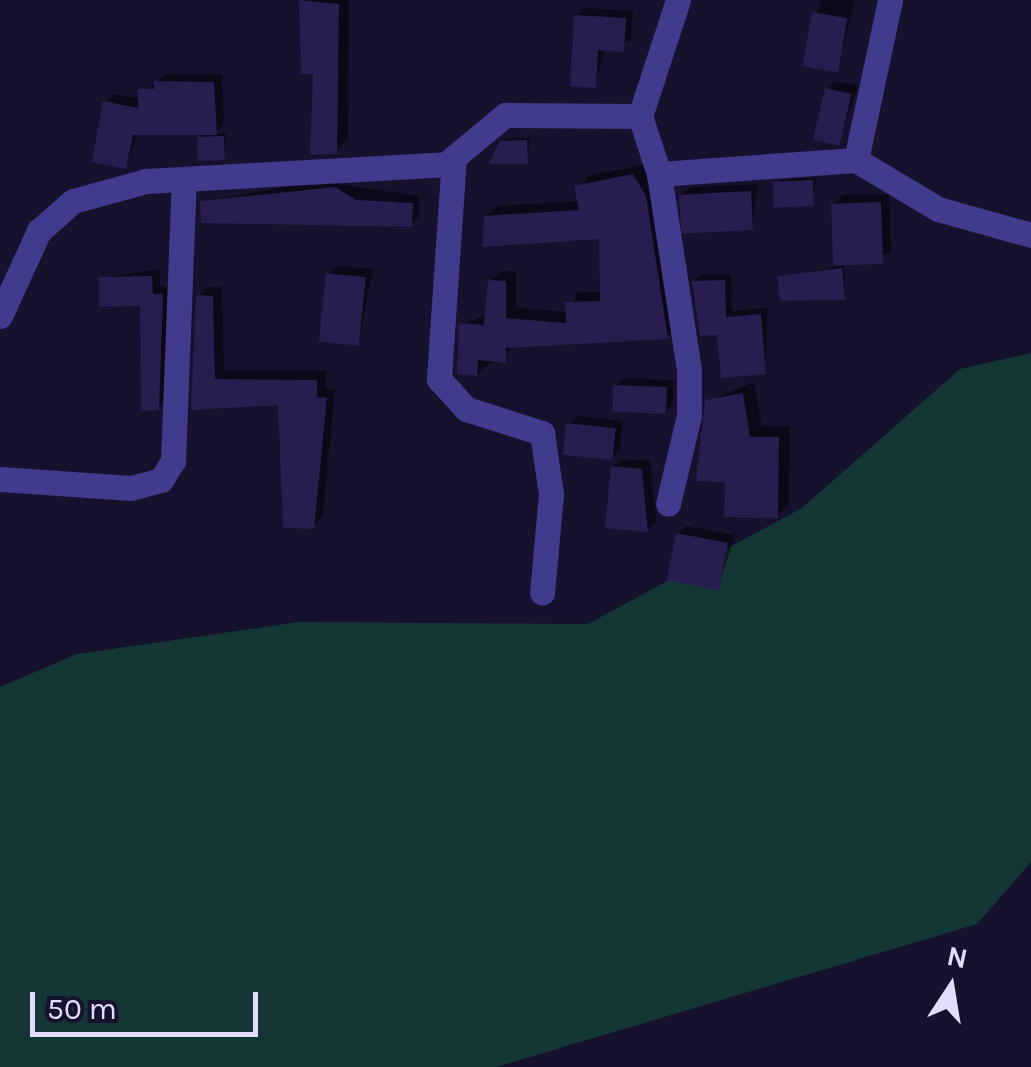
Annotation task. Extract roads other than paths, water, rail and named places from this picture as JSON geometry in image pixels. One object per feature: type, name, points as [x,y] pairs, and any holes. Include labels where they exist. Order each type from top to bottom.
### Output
[{"type":"street","points":[[668,504],[690,414],[689,371],[659,174],[640,116],[678,0]]},
{"type":"street","points":[[856,160],[890,0]]},
{"type":"street","points":[[0,316],[39,231],[73,202],[184,179],[454,157],[505,115],[640,116]]},
{"type":"street","points":[[454,157],[439,380],[466,409],[542,432],[551,494],[542,593]]},
{"type":"street","points":[[659,174],[856,160],[938,209],[1031,234]]},
{"type":"street","points":[[0,480],[131,488],[167,470],[181,381],[184,179]]}]
